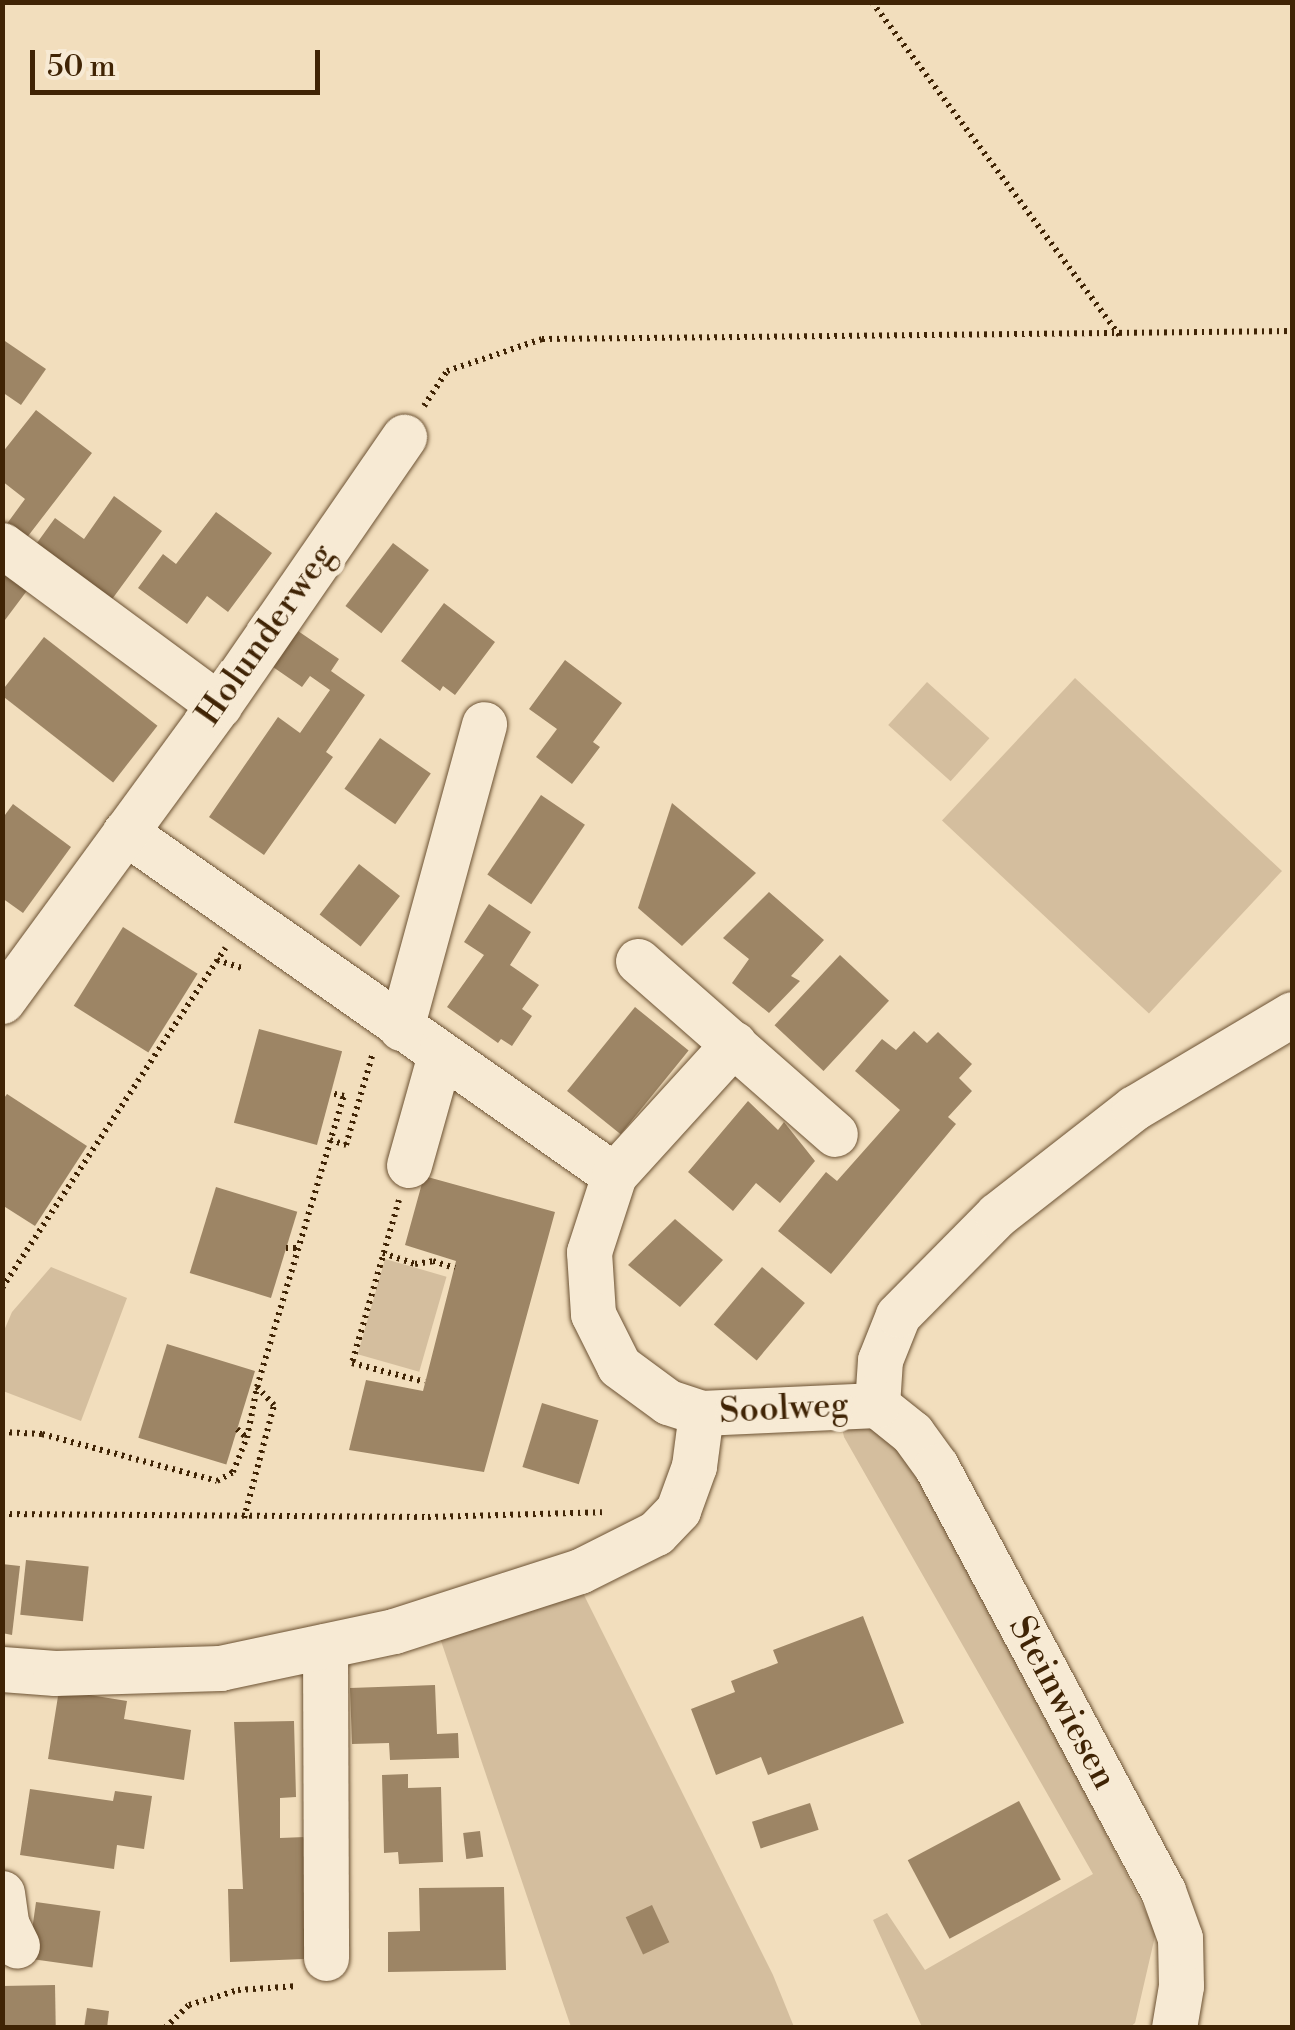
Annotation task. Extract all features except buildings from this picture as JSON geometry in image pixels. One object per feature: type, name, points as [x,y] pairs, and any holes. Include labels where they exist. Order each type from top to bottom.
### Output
[{"type":"street","name":"Holunderweg","points":[[9,975],[125,832],[219,704],[404,436]]},
{"type":"street","points":[[2,545],[219,704]]},
{"type":"street","points":[[393,1022],[484,724]]},
{"type":"street","points":[[125,832],[614,1176]]},
{"type":"street","points":[[638,961],[836,1134]]},
{"type":"street","name":"Soolweg","points":[[678,1510],[694,1466],[701,1413],[877,1405],[880,1360],[898,1315],[983,1228],[1043,1176],[1134,1108],[1292,1014]]},
{"type":"street","points":[[701,1413],[668,1402],[619,1366],[594,1314],[588,1252],[614,1176],[734,1044]]},
{"type":"street","points":[[410,1165],[440,1054]]},
{"type":"street","name":"Steinwiesen","points":[[877,1405],[912,1433],[936,1466],[1163,1891],[1180,1938],[1181,1986],[1174,2028]]},
{"type":"street","points":[[2,1669],[55,1673],[220,1668],[394,1631],[580,1572],[656,1533],[678,1510]]},
{"type":"street","points":[[325,1646],[326,1958]]},
{"type":"street","points":[[2,1893],[6,1923],[17,1946]]},
{"type":"path","points":[[872,2],[1120,336]]},
{"type":"path","points":[[404,436],[447,371],[542,339],[1120,336],[1292,331]]},
{"type":"path","points":[[2,1288],[245,917]]},
{"type":"path","points":[[330,1140],[346,1145],[393,1022]]},
{"type":"path","points":[[2,1432],[42,1434],[217,1481],[233,1472],[248,1438],[256,1387],[344,1096],[331,1093]]},
{"type":"path","points":[[410,1165],[352,1362],[425,1382]]},
{"type":"path","points":[[286,1248],[299,1248]]},
{"type":"path","points":[[383,1253],[415,1264],[433,1261],[455,1268]]},
{"type":"path","points":[[244,1518],[274,1405],[256,1387]]},
{"type":"path","points":[[237,1429],[248,1438]]},
{"type":"path","points":[[2,1514],[244,1518],[678,1510]]},
{"type":"path","points":[[165,2028],[189,2005],[238,1990],[324,1984],[326,1958]]},
{"type":"shaded area","points":[[1075,678],[1282,871],[1149,1014],[942,821]]},
{"type":"shaded area","points":[[927,682],[989,738],[951,781],[888,725]]},
{"type":"shaded area","points":[[385,1259],[447,1277],[419,1372],[358,1354]]},
{"type":"shaded area","points":[[51,1267],[127,1298],[81,1421],[3,1391],[3,1333],[12,1312]]},
{"type":"shaded area","points":[[868,1368],[1156,1932],[1135,2023],[1130,2027],[922,2027],[873,1920],[887,1913],[925,1970],[1093,1874],[844,1437],[838,1410]]},
{"type":"shaded area","points":[[581,1589],[773,1975],[794,2027],[571,2027],[438,1632]]}]
